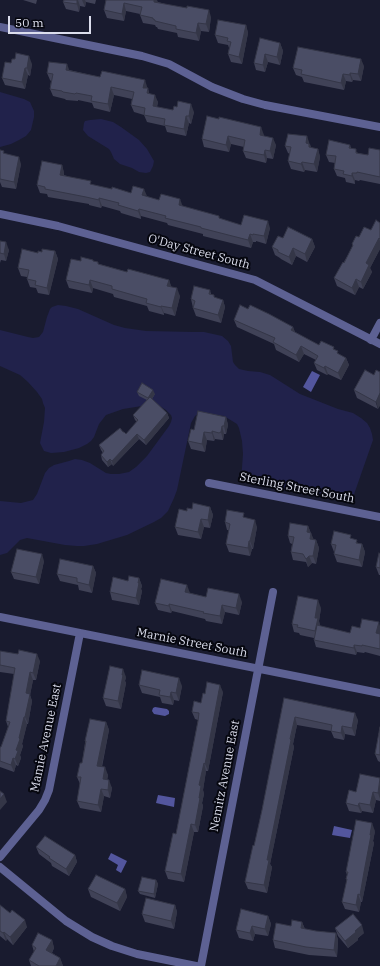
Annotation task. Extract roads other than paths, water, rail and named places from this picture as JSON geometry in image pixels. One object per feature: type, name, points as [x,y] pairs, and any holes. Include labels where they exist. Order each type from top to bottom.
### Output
[{"type":"street","points":[[0,27],[142,56],[169,64],[212,87],[243,99],[270,106],[380,127]]},
{"type":"street","name":"O'Day Street South","points":[[0,214],[58,226],[255,280],[380,344]]},
{"type":"street","points":[[372,340],[380,323]]},
{"type":"street","name":"Sterling Street South","points":[[209,483],[380,517]]},
{"type":"street","name":"Nemitz Avenue East","points":[[201,966],[273,592]]},
{"type":"street","name":"Marnie Street South","points":[[0,618],[380,693]]},
{"type":"street","name":"Mamie Avenue East","points":[[0,857],[39,810],[49,790],[80,633]]},
{"type":"street","points":[[0,867],[66,921],[92,937],[112,946],[138,954],[196,966]]}]
